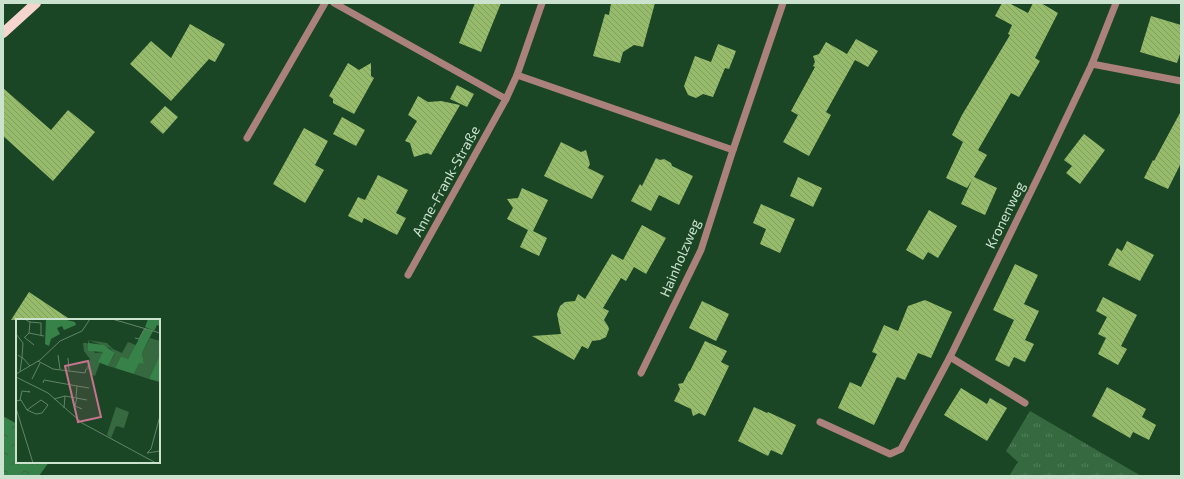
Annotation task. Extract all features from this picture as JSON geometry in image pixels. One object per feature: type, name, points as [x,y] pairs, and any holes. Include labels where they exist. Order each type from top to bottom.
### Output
[{"type":"main road","points":[[3,33],[36,3]]},
{"type":"street","points":[[247,138],[325,3]]},
{"type":"street","points":[[334,3],[506,100]]},
{"type":"street","name":"Anne-Frank-Straße","points":[[408,275],[506,100],[517,75],[542,3]]},
{"type":"street","name":"Hainholzweg","points":[[641,373],[700,250],[783,3]]},
{"type":"street","name":"Kronenweg","points":[[820,422],[890,454],[901,449],[950,357],[1042,169],[1092,64],[1116,3]]},
{"type":"street","points":[[1092,64],[1181,81]]},
{"type":"street","points":[[517,75],[733,150]]},
{"type":"street","points":[[950,357],[1025,402]]},
{"type":"green space","points":[[1030,411],[1141,476],[1009,476],[1018,462],[1006,451]]},
{"type":"green space","points":[[3,416],[16,423],[16,463],[48,463],[39,476],[3,476]]},
{"type":"building","points":[[475,3],[501,3],[481,52],[459,43]]},
{"type":"building","points":[[611,3],[655,3],[643,47],[634,45],[623,52],[620,63],[593,56],[605,14],[609,15]]},
{"type":"building","points":[[1002,3],[1009,3],[1028,13],[1033,3],[1041,3],[1058,13],[1035,58],[1040,61],[1019,97],[1011,93],[978,150],[987,155],[974,177],[997,188],[985,215],[961,204],[972,180],[967,188],[946,178],[963,142],[952,135],[962,115],[1010,35],[1008,34],[1012,25],[995,16]]},
{"type":"building","points":[[1151,16],[1181,25],[1181,51],[1177,63],[1140,52]]},
{"type":"building","points":[[190,24],[225,44],[215,62],[209,59],[171,101],[130,64],[151,41],[171,58]]},
{"type":"building","points":[[856,39],[878,51],[868,67],[855,60],[826,112],[831,115],[809,156],[783,142],[798,115],[791,111],[815,67],[813,66],[815,62],[813,56],[819,54],[826,42],[847,54]]},
{"type":"building","points":[[718,44],[736,51],[729,69],[725,68],[713,97],[703,94],[696,98],[688,95],[684,86],[695,56],[711,62]]},
{"type":"building","points":[[348,63],[359,70],[371,63],[371,76],[374,78],[354,114],[333,103],[333,99],[329,96]]},
{"type":"building","points":[[457,85],[474,94],[467,107],[450,99]]},
{"type":"building","points":[[3,88],[51,130],[68,110],[95,132],[53,181],[3,136]]},
{"type":"building","points":[[418,96],[428,102],[441,101],[460,105],[431,155],[427,153],[414,157],[410,143],[405,141],[417,121],[408,115]]},
{"type":"building","points":[[165,106],[178,117],[163,134],[150,122]]},
{"type":"building","points":[[1181,111],[1181,163],[1168,189],[1144,178]]},
{"type":"building","points":[[342,117],[365,130],[356,146],[333,134]]},
{"type":"building","points":[[304,128],[328,141],[315,165],[324,170],[305,203],[273,184]]},
{"type":"building","points":[[1084,134],[1105,150],[1080,184],[1066,173],[1072,166],[1064,160]]},
{"type":"building","points":[[561,142],[581,152],[586,150],[590,164],[588,168],[604,176],[592,199],[544,176]]},
{"type":"building","points":[[656,158],[660,160],[664,159],[671,163],[672,166],[693,176],[679,205],[659,195],[651,211],[631,201],[640,184],[642,186]]},
{"type":"building","points":[[378,175],[408,190],[396,213],[406,218],[397,235],[364,218],[362,223],[348,216],[358,197],[365,200]]},
{"type":"building","points":[[798,177],[822,188],[813,207],[790,196]]},
{"type":"building","points":[[522,188],[548,200],[533,231],[547,238],[539,256],[520,247],[528,230],[507,219],[513,208],[507,199],[518,198]]},
{"type":"building","points":[[761,204],[795,219],[780,253],[760,244],[766,229],[753,223]]},
{"type":"building","points":[[929,210],[957,226],[938,258],[928,252],[923,260],[906,250]]},
{"type":"building","points":[[642,225],[666,238],[646,274],[634,267],[626,281],[621,278],[603,308],[609,311],[604,320],[609,329],[606,337],[600,340],[592,341],[588,349],[582,346],[574,360],[532,336],[561,334],[557,314],[560,306],[565,302],[575,301],[578,294],[585,299],[612,254],[623,260]]},
{"type":"building","points":[[1127,241],[1154,255],[1140,281],[1108,265],[1117,248],[1122,251]]},
{"type":"building","points":[[1015,264],[1038,275],[1024,304],[1039,311],[1025,340],[1034,344],[1025,362],[1014,357],[1009,367],[995,360],[1014,320],[993,310]]},
{"type":"building","points":[[29,292],[70,319],[16,319],[11,320]]},
{"type":"building","points":[[1103,297],[1137,315],[1121,346],[1127,349],[1118,365],[1098,354],[1106,338],[1098,334],[1107,317],[1096,311]]},
{"type":"building","points":[[925,300],[952,312],[931,358],[918,353],[905,380],[897,377],[874,425],[838,408],[850,382],[861,387],[877,354],[872,352],[884,325],[898,331],[908,306]]},
{"type":"building","points":[[702,301],[729,314],[716,341],[689,328]]},
{"type":"building","points":[[705,341],[727,351],[721,362],[729,366],[705,416],[699,413],[693,416],[691,409],[674,401],[680,389],[678,384],[683,383]]},
{"type":"building","points":[[1107,387],[1146,409],[1142,417],[1156,425],[1149,440],[1133,432],[1130,438],[1092,416]]},
{"type":"building","points":[[961,388],[987,404],[990,398],[1007,408],[987,441],[944,415]]},
{"type":"building","points":[[754,407],[796,425],[782,455],[771,450],[768,456],[738,441]]}]
